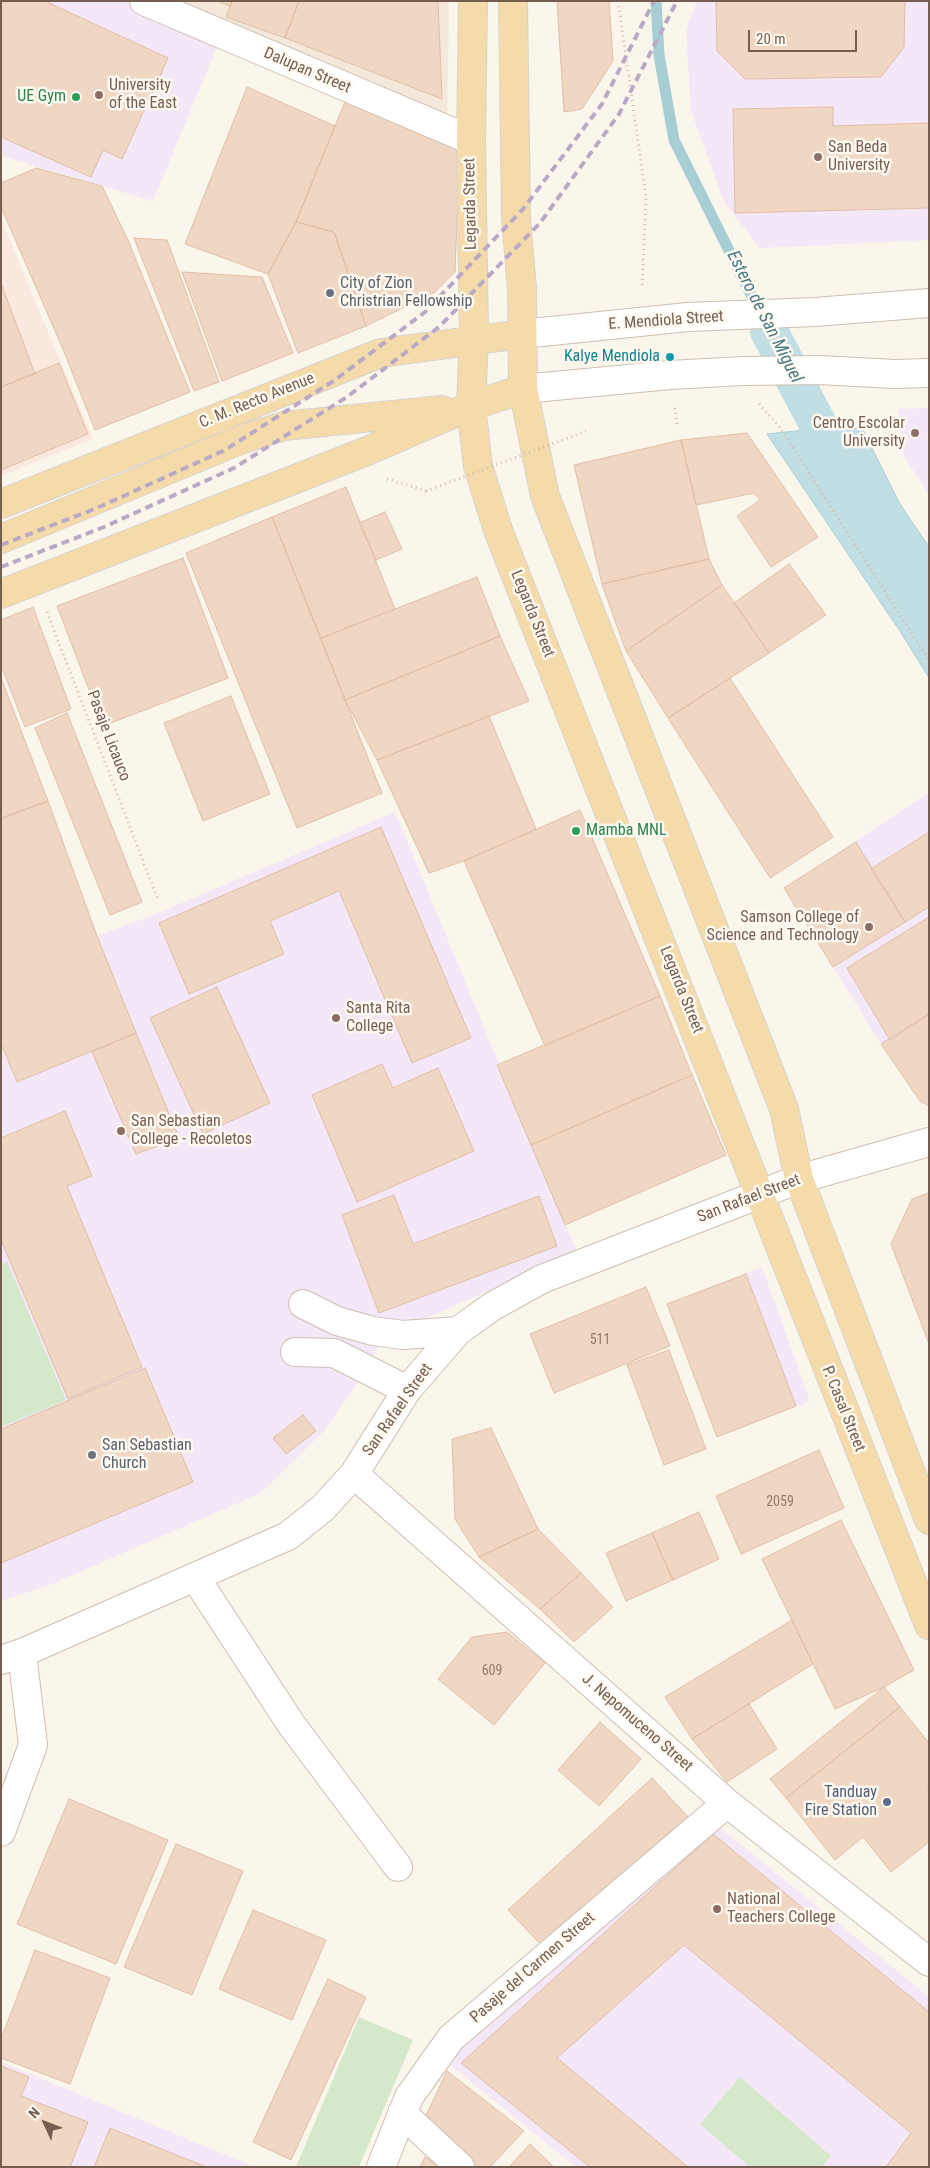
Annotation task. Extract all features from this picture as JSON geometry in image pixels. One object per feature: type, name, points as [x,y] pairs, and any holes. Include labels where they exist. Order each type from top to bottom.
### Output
[{"type":"main road","name":"Legarda Street","points":[[473,1],[471,140],[474,339],[471,406],[478,466],[498,530],[733,1123],[758,1194]]},
{"type":"main road","points":[[513,1],[516,218],[522,289],[523,389],[534,450],[554,524],[784,1109],[799,1179],[929,1520]]},
{"type":"main road","name":"C. M. Recto Avenue","points":[[1,504],[381,353],[522,334]]},
{"type":"main road","name":"C. M. Recto Avenue","points":[[1,594],[368,452],[471,406],[523,389]]},
{"type":"main road","name":"C. M. Recto Avenue","points":[[1,539],[240,440],[284,426],[471,406]]},
{"type":"main road","name":"P. Casal Street","points":[[758,1194],[929,1625]]},
{"type":"street","name":"Dalupan Street","points":[[144,1],[471,140]]},
{"type":"street","name":"E. Mendiola Street","points":[[522,334],[688,317],[815,312],[929,303]]},
{"type":"street","points":[[523,389],[670,375],[743,371],[820,370],[894,374],[929,373]]},
{"type":"street","name":"San Rafael Street","points":[[12,1656],[288,1536],[323,1508],[354,1474],[407,1390],[458,1331],[494,1306],[542,1279],[799,1179],[929,1142]]},
{"type":"street","points":[[303,1304],[337,1321],[373,1331],[402,1335],[458,1331]]},
{"type":"street","points":[[295,1352],[334,1353],[407,1390]]},
{"type":"street","name":"J. Nepomuceno Street","points":[[354,1474],[727,1803],[929,1962]]},
{"type":"street","points":[[195,1578],[292,1724],[398,1867]]},
{"type":"street","points":[[1,1832],[33,1745],[12,1656]]},
{"type":"street","name":"Pasaje del Carmen Street","points":[[380,2167],[409,2097],[451,2038],[727,1803]]},
{"type":"street","points":[[402,2113],[460,2167]]},
{"type":"path","points":[[618,1],[646,197],[640,322]]},
{"type":"path","points":[[779,426],[929,660]]},
{"type":"path","points":[[426,491],[588,430]]},
{"type":"path","name":"Pasaje Licauco","points":[[35,581],[158,900]]},
{"type":"shaded area","name":"University of the East","points":[[1,1],[135,1],[222,35],[153,201],[1,156]]},
{"type":"shaded area","points":[[135,1],[449,1],[447,134]]},
{"type":"shaded area","name":"San Beda University","points":[[697,1],[929,1],[929,240],[760,248],[724,202],[691,111],[686,29]]},
{"type":"shaded area","points":[[1,219],[93,439],[1,476]]},
{"type":"shaded area","name":"Centro Escolar University","points":[[929,408],[929,494],[904,456],[898,409]]},
{"type":"shaded area","name":"San Sebastian College - Recoletos","points":[[1,676],[97,936],[151,916],[395,812],[577,1252],[383,1337],[367,1369],[324,1431],[261,1493],[52,1584],[1,1601]]},
{"type":"shaded area","name":"Samson College of Science and Technology","points":[[929,793],[929,1014],[881,1044],[784,888]]},
{"type":"shaded area","points":[[762,1267],[810,1401],[717,1437],[667,1304]]},
{"type":"shaded area","name":"National Teachers College","points":[[713,1822],[929,1997],[929,2167],[576,2167],[444,2060]]},
{"type":"shaded area","points":[[1,2062],[255,2167],[1,2167]]},
{"type":"green space","points":[[7,1262],[66,1400],[1,1427],[1,1265]]},
{"type":"green space","points":[[359,2017],[413,2040],[359,2167],[296,2167]]},
{"type":"green space","points":[[740,2077],[831,2156],[821,2167],[750,2167],[700,2124]]},
{"type":"water","points":[[843,426],[862,428],[900,504],[929,547],[929,678],[900,631],[767,434]]},
{"type":"building","name":"University of the East","points":[[1,1],[45,1],[168,58],[122,159],[103,150],[91,177],[1,137]]},
{"type":"building","points":[[217,1],[232,1],[230,6]]},
{"type":"building","points":[[232,1],[299,1],[285,38],[226,17]]},
{"type":"building","points":[[299,1],[438,1],[442,99],[285,38]]},
{"type":"building","points":[[557,1],[609,1],[613,61],[582,109],[564,112]]},
{"type":"building","points":[[716,1],[905,1],[904,47],[881,77],[745,79],[717,51]]},
{"type":"building","points":[[247,87],[335,126],[296,222],[268,274],[185,244]]},
{"type":"building","points":[[346,99],[460,144],[455,272],[435,292],[366,326],[334,232],[296,222]]},
{"type":"building","points":[[833,107],[833,126],[929,123],[929,208],[735,213],[733,109]]},
{"type":"building","points":[[36,168],[102,186],[127,238],[190,392],[95,430],[63,349],[1,207],[1,183]]},
{"type":"building","points":[[296,222],[334,232],[366,326],[298,353],[268,274]]},
{"type":"building","points":[[134,238],[167,240],[219,382],[194,391]]},
{"type":"building","points":[[182,272],[262,277],[293,353],[222,381]]},
{"type":"building","points":[[1,283],[35,374],[1,387]]},
{"type":"building","points":[[59,363],[88,434],[1,470],[1,387]]},
{"type":"building","points":[[747,433],[818,537],[771,567],[737,516],[760,500],[754,493],[696,505],[681,440]]},
{"type":"building","points":[[681,440],[709,559],[602,584],[574,465]]},
{"type":"building","points":[[346,487],[395,609],[321,638],[272,517]]},
{"type":"building","points":[[385,512],[402,549],[376,560],[359,523]]},
{"type":"building","points":[[272,517],[382,793],[297,828],[186,553]]},
{"type":"building","points":[[183,558],[228,678],[103,726],[57,606]]},
{"type":"building","points":[[709,559],[722,585],[626,651],[602,584]]},
{"type":"building","points":[[789,564],[826,615],[769,653],[734,603]]},
{"type":"building","points":[[477,577],[500,636],[345,700],[321,638]]},
{"type":"building","points":[[722,585],[769,653],[668,718],[626,651]]},
{"type":"building","points":[[33,607],[71,709],[25,727],[1,665],[1,620]]},
{"type":"building","points":[[500,636],[529,701],[377,760],[345,700]]},
{"type":"building","points":[[1,678],[48,801],[1,818]]},
{"type":"building","points":[[730,678],[833,837],[770,878],[668,718]]},
{"type":"building","points":[[231,696],[270,794],[203,821],[164,723]]},
{"type":"building","points":[[67,713],[142,902],[110,915],[35,728]]},
{"type":"building","points":[[489,716],[536,829],[464,861],[429,873],[377,760]]},
{"type":"building","points":[[48,801],[97,936],[136,1033],[17,1082],[1,1043],[1,819]]},
{"type":"building","points":[[580,810],[660,996],[545,1046],[464,861]]},
{"type":"building","points":[[381,827],[471,1038],[412,1063],[339,891],[270,921],[284,954],[189,994],[159,923]]},
{"type":"building","points":[[929,832],[929,907],[905,922],[871,869]]},
{"type":"building","points":[[856,842],[905,922],[833,967],[784,888]]},
{"type":"building","points":[[929,917],[929,1014],[890,1040],[847,968]]},
{"type":"building","points":[[217,987],[270,1103],[203,1134],[150,1018]]},
{"type":"building","points":[[660,996],[692,1075],[531,1145],[497,1065]]},
{"type":"building","points":[[929,1014],[929,1106],[920,1101],[881,1044]]},
{"type":"building","points":[[136,1033],[179,1138],[136,1154],[92,1052]]},
{"type":"building","points":[[382,1064],[393,1088],[438,1068],[474,1151],[357,1202],[312,1095]]},
{"type":"building","points":[[692,1075],[726,1155],[565,1225],[531,1145]]},
{"type":"building","points":[[65,1111],[92,1176],[67,1186],[142,1367],[68,1399],[1,1240],[1,1138]]},
{"type":"building","points":[[929,1193],[929,1344],[891,1244],[912,1199]]},
{"type":"building","points":[[394,1195],[413,1244],[539,1196],[557,1246],[379,1313],[342,1215]]},
{"type":"building","points":[[746,1274],[796,1406],[717,1437],[667,1304]]},
{"type":"building","points":[[646,1287],[670,1346],[554,1393],[530,1334]]},
{"type":"building","points":[[669,1350],[706,1449],[664,1465],[627,1365]]},
{"type":"building","name":"San Sebastian Church","points":[[145,1368],[193,1482],[1,1563],[1,1429]]},
{"type":"building","points":[[303,1415],[316,1431],[286,1454],[273,1438]]},
{"type":"building","points":[[491,1428],[538,1529],[479,1557],[455,1519],[452,1439]]},
{"type":"building","points":[[819,1450],[844,1508],[741,1554],[716,1496]]},
{"type":"building","points":[[699,1512],[719,1559],[673,1580],[652,1533]]},
{"type":"building","points":[[841,1520],[914,1670],[884,1687],[835,1709],[762,1559]]},
{"type":"building","points":[[538,1529],[581,1573],[540,1609],[479,1557]]},
{"type":"building","points":[[652,1533],[673,1580],[626,1601],[606,1553]]},
{"type":"building","points":[[581,1573],[613,1607],[574,1642],[540,1609]]},
{"type":"building","points":[[792,1620],[813,1664],[692,1739],[665,1697]]},
{"type":"building","points":[[507,1632],[545,1663],[494,1725],[438,1679],[472,1637]]},
{"type":"building","points":[[884,1687],[900,1707],[786,1798],[770,1779]]},
{"type":"building","points":[[749,1704],[777,1749],[727,1782],[692,1739]]},
{"type":"building","points":[[900,1707],[929,1743],[929,1788],[927,1789],[929,1792],[929,1842],[891,1872],[863,1837],[835,1860],[786,1798]]},
{"type":"building","points":[[600,1722],[641,1759],[599,1806],[558,1770]]},
{"type":"building","points":[[652,1778],[690,1819],[543,1947],[508,1910]]},
{"type":"building","points":[[69,1799],[168,1840],[116,1964],[17,1924]]},
{"type":"building","points":[[713,1834],[929,2012],[929,2167],[886,2167],[911,2133],[684,1945],[557,2058],[688,2167],[590,2167],[461,2063]]},
{"type":"building","points":[[176,1844],[243,1871],[192,1995],[124,1967]]},
{"type":"building","points":[[253,1910],[326,1940],[292,2020],[219,1989]]},
{"type":"building","points":[[35,1950],[110,1978],[70,2084],[1,2058],[1,2039]]},
{"type":"building","points":[[328,1979],[366,1997],[291,2160],[253,2142]]},
{"type":"building","points":[[1,2066],[29,2077],[21,2096],[88,2122],[70,2167],[1,2167]]},
{"type":"building","points":[[447,2071],[524,2131],[490,2167],[469,2167],[423,2122]]},
{"type":"building","points":[[110,2128],[206,2167],[94,2167]]},
{"type":"building","points":[[530,2144],[554,2167],[509,2167]]},
{"type":"building","points":[[425,2157],[442,2167],[420,2167]]},
{"type":"waterway","name":"Estero de San Miguel","points":[[656,1],[659,55],[674,140],[769,331]]},
{"type":"waterway","name":"Estero de San Miguel","points":[[769,331],[843,472]]},
{"type":"railway","points":[[1,545],[97,508],[225,450],[335,380],[425,312],[523,209],[602,104],[654,1]]},
{"type":"railway","points":[[1,567],[104,527],[234,468],[347,397],[439,327],[540,223],[619,114],[677,1]]},
{"type":"place","name":"University of the East","points":[[99,95]]},
{"type":"place","name":"UE Gym","points":[[76,97]]},
{"type":"place","name":"San Beda University","points":[[818,157]]},
{"type":"place","name":"City of Zion Christrian Fellowship","points":[[330,293]]},
{"type":"place","name":"Kalye Mendiola","points":[[670,357]]},
{"type":"place","name":"Centro Escolar University","points":[[915,433]]},
{"type":"place","name":"Mamba MNL","points":[[576,831]]},
{"type":"place","name":"Samson College of Science and Technology","points":[[869,927]]},
{"type":"place","name":"Santa Rita College","points":[[336,1018]]},
{"type":"place","name":"San Sebastian College - Recoletos","points":[[121,1131]]},
{"type":"place","name":"San Sebastian Church","points":[[92,1455]]},
{"type":"place","name":"Tanduay Fire Station","points":[[887,1802]]},
{"type":"place","name":"National Teachers College","points":[[717,1909]]}]
